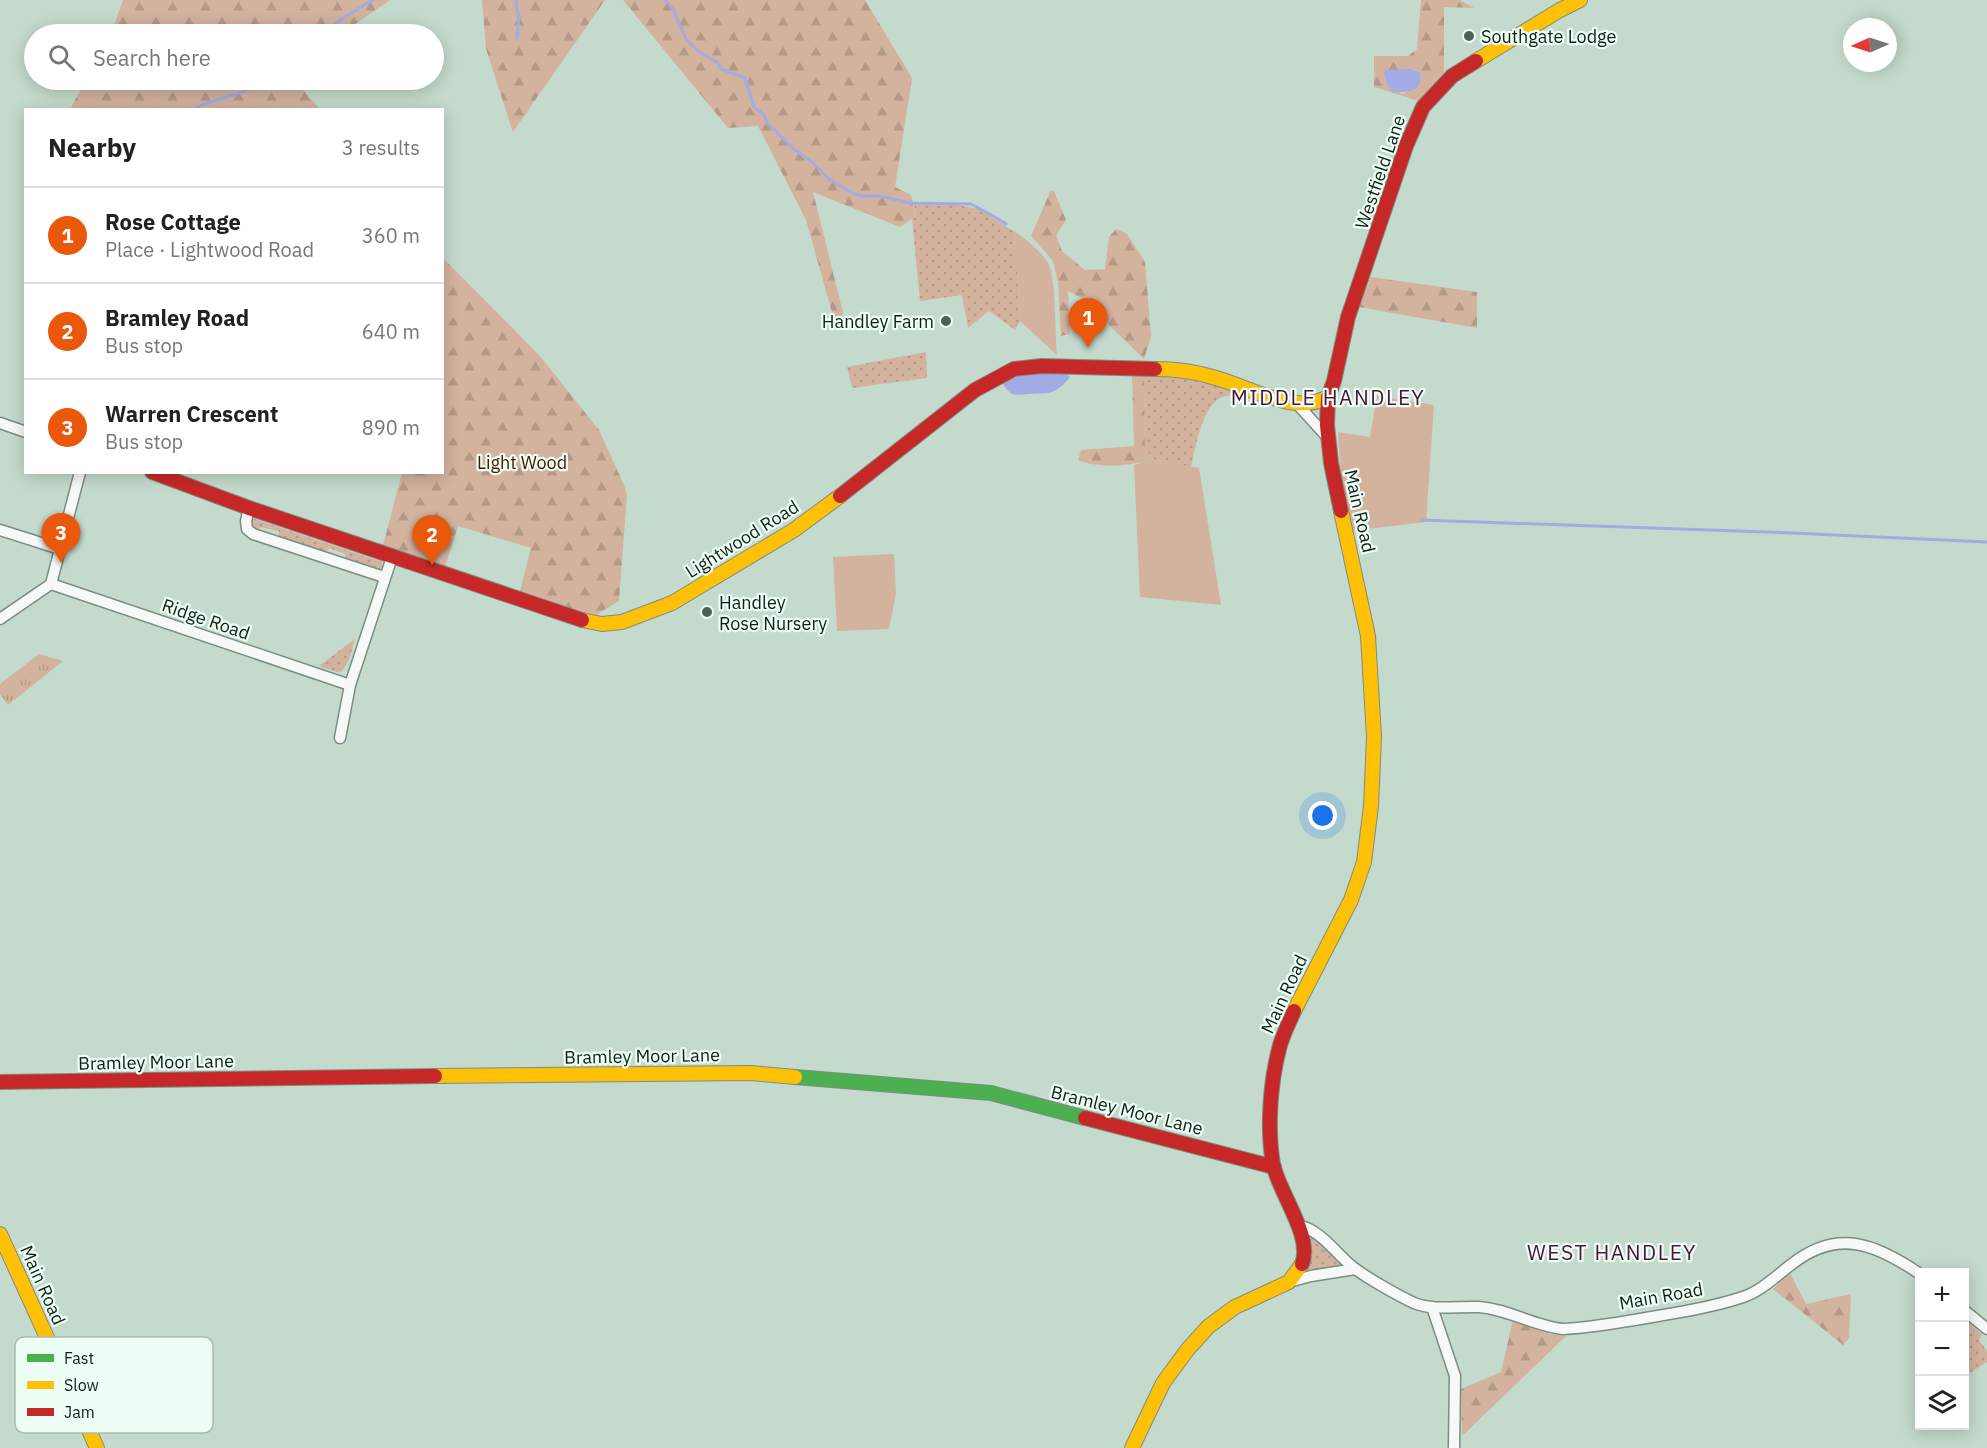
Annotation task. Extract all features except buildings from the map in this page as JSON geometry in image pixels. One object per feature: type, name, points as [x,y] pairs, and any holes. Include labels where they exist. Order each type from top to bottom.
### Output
[{"type":"street","name":"Westfield Lane","points":[[1328,398],[1348,317],[1406,146],[1423,108],[1452,76],[1580,0]]},
{"type":"street","name":"Lightwood Road","points":[[157,474],[392,557],[585,621],[602,624],[622,622],[672,603],[786,535],[867,477],[975,390],[1014,369],[1042,366],[1168,369],[1214,377],[1299,405]]},
{"type":"street","points":[[1299,405],[1320,403],[1328,398]]},
{"type":"street","name":"Main Road","points":[[1328,398],[1328,438],[1333,472],[1368,636],[1374,737],[1371,806],[1364,862],[1351,900],[1298,1001],[1279,1047],[1273,1077],[1270,1143],[1274,1167],[1281,1188],[1300,1226],[1310,1229],[1355,1269],[1414,1302],[1431,1307],[1480,1307],[1546,1327],[1563,1329],[1672,1313],[1744,1296],[1758,1290],[1812,1250],[1826,1245],[1843,1243],[1878,1250],[1892,1255],[1915,1271]]},
{"type":"street","points":[[1299,405],[1328,438]]},
{"type":"street","points":[[0,423],[24,431]]},
{"type":"street","points":[[0,619],[51,584],[79,474]]},
{"type":"street","points":[[249,508],[247,529],[253,534],[384,577]]},
{"type":"street","points":[[0,530],[60,549]]},
{"type":"street","points":[[340,738],[350,685],[392,557]]},
{"type":"street","name":"Ridge Road","points":[[51,584],[350,685]]},
{"type":"street","name":"Bramley Moor Lane","points":[[0,1082],[649,1073],[783,1075],[991,1093],[1274,1167]]},
{"type":"street","points":[[1288,1282],[1299,1270],[1304,1258],[1300,1226]]},
{"type":"street","name":"Main Road","points":[[0,1234],[47,1337]]},
{"type":"street","points":[[1132,1448],[1163,1383],[1188,1349],[1209,1326],[1234,1307],[1288,1282],[1355,1269]]},
{"type":"street","points":[[1431,1307],[1457,1385],[1454,1448]]},
{"type":"street","points":[[1969,1313],[1987,1329]]},
{"type":"street","name":"Main Road","points":[[90,1433],[97,1448]]},
{"type":"green space","points":[[123,0],[390,0],[355,24],[115,24]]},
{"type":"green space","points":[[482,0],[605,0],[513,132],[486,49]]},
{"type":"green space","points":[[623,0],[865,0],[912,78],[895,187],[911,195],[916,216],[900,227],[813,192],[843,313],[837,330],[806,220],[758,126],[728,128]]},
{"type":"green space","points":[[1421,0],[1460,0],[1474,8],[1444,7],[1444,72],[1419,101],[1374,87],[1374,56],[1408,56],[1417,49]],"holes":[[[1411,69],[1420,72],[1418,85],[1400,94]]]},
{"type":"green space","points":[[80,90],[303,90],[319,108],[71,108]]},
{"type":"green space","points":[[1051,190],[1054,191],[1066,220],[1056,235],[1062,251],[1085,270],[1105,269],[1109,237],[1116,229],[1127,234],[1145,262],[1151,337],[1144,359],[1081,298],[1068,291],[1070,334],[1061,336],[1058,282],[1053,261],[1031,236]]},
{"type":"green space","points":[[947,203],[979,209],[1015,232],[1020,321],[1015,330],[989,311],[968,328],[962,295],[920,301],[912,219],[916,216],[914,204]]},
{"type":"green space","points":[[1015,232],[1034,247],[1049,265],[1054,295],[1057,355],[1020,321]]},
{"type":"green space","name":"Light Wood","points":[[444,259],[539,355],[599,430],[627,494],[619,601],[596,615],[519,595],[531,548],[458,526],[444,570],[382,549],[402,474],[444,474]]},
{"type":"green space","points":[[1371,277],[1477,292],[1477,328],[1359,307]]},
{"type":"green space","points":[[926,352],[927,378],[852,388],[847,367]]},
{"type":"green space","points":[[1132,375],[1144,376],[1145,447],[1153,459],[1116,466],[1096,465],[1078,460],[1081,450],[1134,446]]},
{"type":"green space","points":[[1144,376],[1187,379],[1234,390],[1234,395],[1220,398],[1208,411],[1200,429],[1191,467],[1153,459],[1145,448]]},
{"type":"green space","points":[[1377,396],[1434,405],[1426,522],[1351,531],[1341,480],[1338,432],[1370,437]]},
{"type":"green space","points":[[1153,459],[1199,468],[1221,605],[1140,597],[1134,465]]},
{"type":"green space","points":[[249,517],[382,562],[382,567],[379,571],[346,562],[345,554],[329,548],[324,554],[279,539],[279,531],[261,527],[256,531],[250,527]]},
{"type":"green space","points":[[894,554],[896,593],[889,629],[837,631],[833,557]]},
{"type":"green space","points":[[355,639],[349,660],[342,671],[337,672],[319,666]]},
{"type":"green space","points":[[39,654],[63,661],[8,705],[0,694],[0,684]]},
{"type":"green space","points":[[1312,1238],[1342,1263],[1341,1267],[1310,1270],[1308,1267]]},
{"type":"green space","points":[[1790,1273],[1806,1304],[1851,1294],[1849,1338],[1843,1345],[1773,1289]]},
{"type":"green space","points":[[1513,1320],[1551,1334],[1566,1336],[1462,1436],[1461,1389],[1501,1372]]},
{"type":"green space","points":[[1969,1323],[1982,1335],[1979,1340],[1987,1351],[1987,1362],[1970,1373]]},
{"type":"water","points":[[1411,69],[1420,72],[1421,79],[1416,88],[1407,92],[1390,90],[1384,75],[1385,70]]},
{"type":"water","points":[[1065,373],[1070,377],[1052,392],[1019,395],[1013,394],[1002,382],[1020,376]]},
{"type":"waterway","points":[[336,24],[373,0]]},
{"type":"waterway","points":[[517,0],[519,16],[517,38]]},
{"type":"waterway","points":[[665,0],[673,9],[686,39],[698,51],[718,63],[721,69],[745,78],[754,107],[764,115],[767,123],[829,179],[861,196],[879,196],[910,203],[971,204],[1006,224]]},
{"type":"waterway","points":[[196,108],[246,90]]},
{"type":"waterway","points":[[1422,520],[1987,542]]},
{"type":"traffic: fast","points":[[795,1077],[991,1093],[1085,1118]]},
{"type":"traffic: slow","points":[[1476,61],[1580,0]]},
{"type":"traffic: slow","points":[[1155,369],[1186,371],[1209,376],[1287,402],[1315,402],[1328,397]]},
{"type":"traffic: slow","points":[[582,620],[602,624],[622,622],[672,603],[794,530],[840,496]]},
{"type":"traffic: slow","points":[[1294,1011],[1351,900],[1364,862],[1371,806],[1374,737],[1368,636],[1341,511]]},
{"type":"traffic: slow","points":[[435,1076],[751,1073],[795,1077]]},
{"type":"traffic: slow","points":[[0,1234],[47,1337]]},
{"type":"traffic: slow","points":[[1132,1448],[1163,1383],[1188,1349],[1209,1326],[1235,1307],[1289,1282],[1302,1264]]},
{"type":"traffic: slow","points":[[90,1433],[97,1448]]},
{"type":"traffic: jam","points":[[1341,511],[1331,463],[1327,425],[1328,397],[1334,381],[1348,317],[1406,146],[1423,107],[1452,76],[1476,61]]},
{"type":"traffic: jam","points":[[840,496],[975,390],[1014,369],[1042,366],[1155,369]]},
{"type":"traffic: jam","points":[[157,474],[249,508],[582,620]]},
{"type":"traffic: jam","points":[[1294,1011],[1282,1039],[1276,1063],[1270,1106],[1270,1136],[1276,1175],[1294,1214],[1303,1241],[1302,1264]]},
{"type":"traffic: jam","points":[[0,1082],[435,1076]]},
{"type":"traffic: jam","points":[[1085,1118],[1274,1167]]},
{"type":"place","name":"Southgate Lodge","points":[[1469,36]]},
{"type":"place","name":"Handley Farm","points":[[946,321]]},
{"type":"place","name":"Rose Cottage","points":[[1088,348]]},
{"type":"place","name":"Warren Crescent","points":[[61,563]]},
{"type":"place","name":"Bramley Road","points":[[432,565]]},
{"type":"place","name":"Handley Rose Nursery","points":[[707,612]]},
{"type":"district","name":"MIDDLE HANDLEY","points":[[1328,397]]},
{"type":"district","name":"WEST HANDLEY","points":[[1612,1252]]}]
